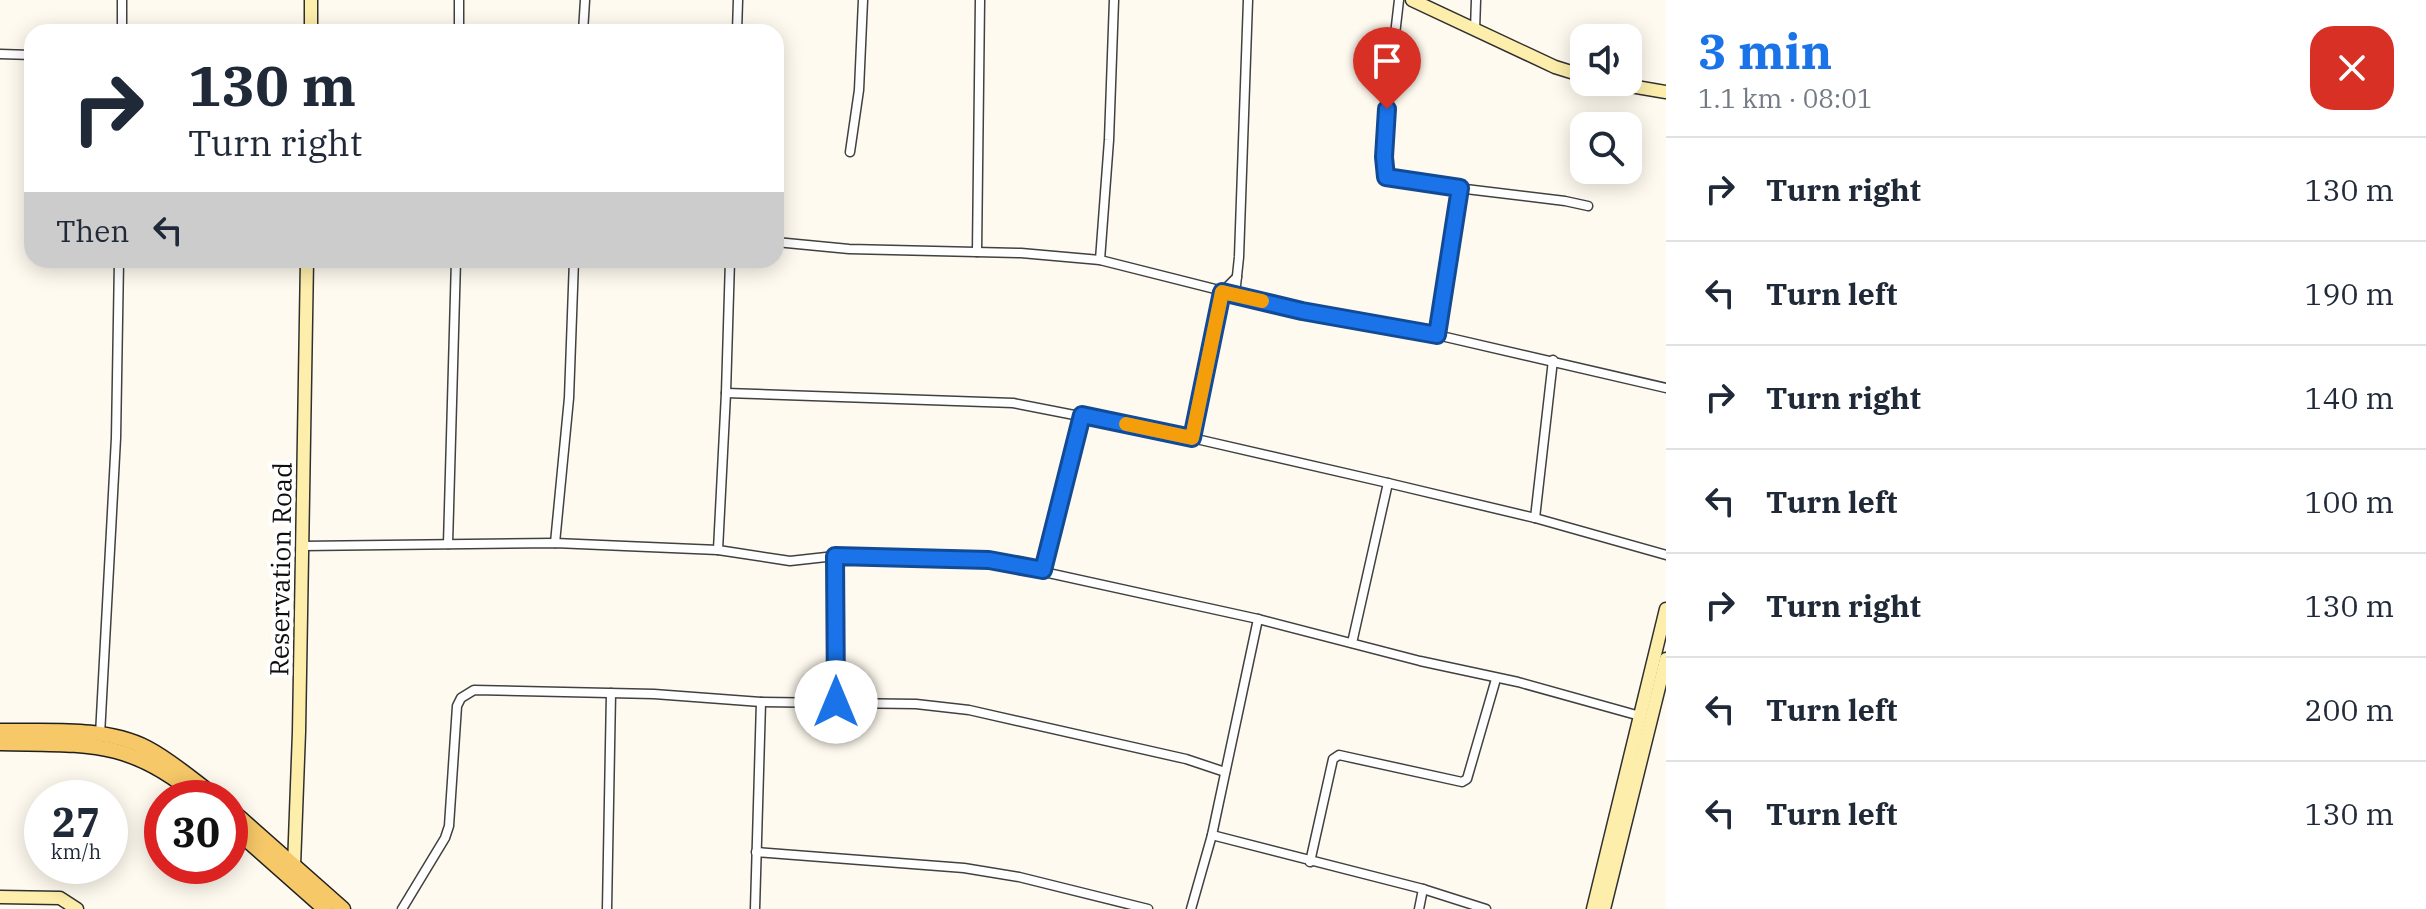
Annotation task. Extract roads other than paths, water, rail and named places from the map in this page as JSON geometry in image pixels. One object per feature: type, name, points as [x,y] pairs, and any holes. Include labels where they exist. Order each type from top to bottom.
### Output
[{"type":"main road","points":[[0,731],[100,736],[144,746],[194,780]]},
{"type":"main road","points":[[0,743],[95,746],[130,754],[155,765],[175,780]]},
{"type":"main road","points":[[248,827],[325,909]]},
{"type":"main road","points":[[248,839],[343,909]]},
{"type":"street","points":[[122,0],[122,24]]},
{"type":"street","points":[[311,0],[311,24]]},
{"type":"street","points":[[459,0],[459,24]]},
{"type":"street","points":[[584,24],[585,0]]},
{"type":"street","points":[[737,24],[738,0]]},
{"type":"street","points":[[850,152],[859,90],[863,0]]},
{"type":"street","points":[[977,252],[980,0]]},
{"type":"street","points":[[1100,260],[1109,140],[1114,0]]},
{"type":"street","points":[[1235,295],[1248,0]]},
{"type":"street","points":[[1399,0],[1389,86],[1384,172],[1391,180],[1588,206]]},
{"type":"street","points":[[1412,0],[1570,72]]},
{"type":"street","points":[[1475,30],[1476,0]]},
{"type":"street","points":[[0,54],[24,55]]},
{"type":"street","points":[[1642,88],[1666,92]]},
{"type":"street","points":[[1437,335],[1460,188]]},
{"type":"street","points":[[784,243],[849,249],[1021,253],[1100,260],[1302,311],[1437,335],[1666,388]]},
{"type":"street","points":[[100,736],[116,438],[119,268]]},
{"type":"street","name":"Reservation Road","points":[[292,872],[307,268]]},
{"type":"street","points":[[448,544],[456,268]]},
{"type":"street","points":[[555,543],[569,398],[574,268]]},
{"type":"street","points":[[718,550],[730,268]]},
{"type":"street","points":[[1192,438],[1222,292],[1237,277]]},
{"type":"street","points":[[1535,518],[1553,360]]},
{"type":"street","points":[[726,393],[1013,403],[1192,438],[1388,483],[1535,518],[1666,555]]},
{"type":"street","points":[[1043,570],[1082,415]]},
{"type":"street","points":[[1352,643],[1388,483]]},
{"type":"street","points":[[302,546],[555,543],[718,550],[790,561],[835,556],[989,560],[1258,619],[1496,679],[1653,714]]},
{"type":"street","points":[[835,556],[836,702]]},
{"type":"street","points":[[1593,909],[1653,714],[1666,609]]},
{"type":"street","points":[[1191,909],[1212,835],[1258,619]]},
{"type":"street","points":[[1604,909],[1666,659]]},
{"type":"street","points":[[1310,862],[1333,759],[1339,755],[1462,782],[1467,779],[1496,679]]},
{"type":"street","points":[[402,909],[445,838],[449,826],[457,706],[467,692],[483,689],[733,698],[761,702],[916,704],[969,710],[1186,759],[1225,772]]},
{"type":"street","points":[[607,909],[611,693]]},
{"type":"street","points":[[755,909],[761,702]]},
{"type":"street","points":[[1212,835],[1423,889],[1486,909]]},
{"type":"street","points":[[756,852],[964,868],[1019,877],[1148,909]]},
{"type":"street","points":[[1419,909],[1423,889]]},
{"type":"street","points":[[0,897],[60,898],[77,909]]}]
